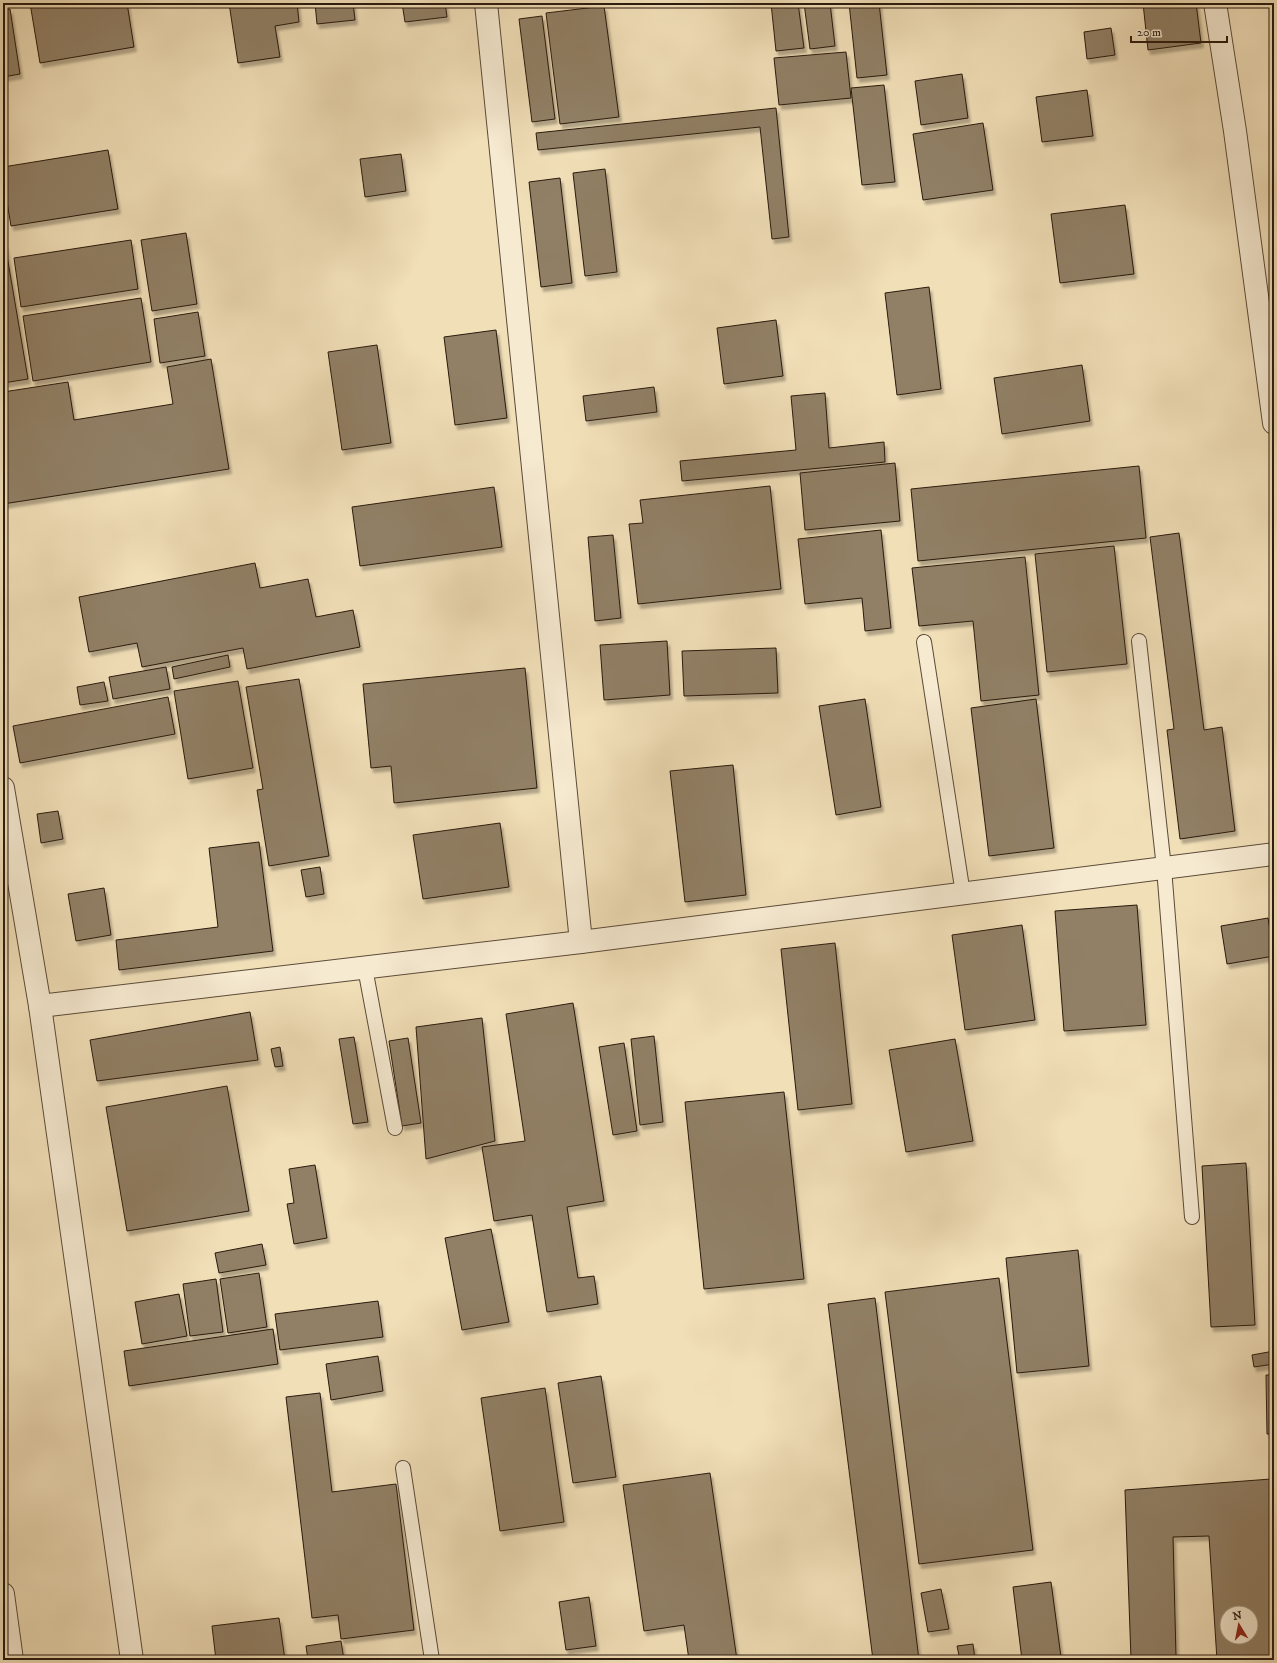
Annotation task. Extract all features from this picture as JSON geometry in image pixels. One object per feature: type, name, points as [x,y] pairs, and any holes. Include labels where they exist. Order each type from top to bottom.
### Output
[{"type":"street","points":[[486,3],[581,942]]},
{"type":"street","points":[[1215,3],[1235,131],[1274,422]]},
{"type":"street","points":[[3,788],[40,1006],[132,1660]]},
{"type":"street","points":[[40,1006],[581,942],[1274,854]]},
{"type":"street","points":[[3,1594],[12,1660]]},
{"type":"lane","points":[[1139,641],[1164,868],[1192,1217]]},
{"type":"lane","points":[[924,642],[963,894]]},
{"type":"lane","points":[[365,968],[395,1128]]},
{"type":"lane","points":[[403,1468],[432,1660]]},
{"type":"building","points":[[30,3],[127,3],[134,47],[40,63]]},
{"type":"building","points":[[229,3],[297,3],[299,22],[275,26],[280,57],[238,63]]},
{"type":"building","points":[[315,3],[353,3],[355,20],[317,24]]},
{"type":"building","points":[[402,3],[445,3],[447,17],[405,22]]},
{"type":"building","points":[[771,3],[798,3],[804,48],[776,51]]},
{"type":"building","points":[[804,3],[830,3],[835,46],[810,49]]},
{"type":"building","points":[[849,3],[879,3],[887,75],[857,78]]},
{"type":"building","points":[[1143,3],[1196,3],[1201,43],[1148,50]]},
{"type":"building","points":[[604,6],[619,117],[560,124],[546,13]]},
{"type":"building","points":[[10,9],[20,74],[3,77],[3,10]]},
{"type":"building","points":[[542,16],[555,119],[532,122],[519,19]]},
{"type":"building","points":[[1111,28],[1115,55],[1087,59],[1084,32]]},
{"type":"building","points":[[846,52],[851,98],[779,105],[774,58]]},
{"type":"building","points":[[962,74],[968,118],[921,125],[915,81]]},
{"type":"building","points":[[884,85],[895,182],[862,185],[851,88]]},
{"type":"building","points":[[1087,90],[1093,136],[1042,142],[1036,97]]},
{"type":"building","points":[[776,108],[789,237],[772,239],[760,127],[538,150],[536,133]]},
{"type":"building","points":[[983,123],[993,190],[923,200],[913,134]]},
{"type":"building","points":[[108,150],[118,209],[11,226],[3,178],[3,167]]},
{"type":"building","points":[[401,154],[406,191],[365,197],[360,159]]},
{"type":"building","points":[[605,169],[617,272],[585,276],[573,173]]},
{"type":"building","points":[[560,178],[572,283],[541,287],[529,182]]},
{"type":"building","points":[[1125,205],[1134,274],[1060,283],[1051,214]]},
{"type":"building","points":[[186,233],[197,304],[152,311],[141,240]]},
{"type":"building","points":[[131,240],[138,289],[21,307],[14,258]]},
{"type":"building","points":[[3,244],[5,244],[28,379],[3,383]]},
{"type":"building","points":[[929,287],[941,389],[897,395],[885,293]]},
{"type":"building","points":[[141,298],[151,362],[33,381],[23,316]]},
{"type":"building","points":[[198,312],[205,356],[160,363],[154,319]]},
{"type":"building","points":[[776,320],[783,376],[724,384],[717,328]]},
{"type":"building","points":[[496,330],[507,418],[455,425],[444,337]]},
{"type":"building","points":[[377,345],[391,443],[342,450],[328,352]]},
{"type":"building","points":[[211,359],[229,469],[3,504],[3,392],[68,382],[74,420],[173,404],[167,367]]},
{"type":"building","points":[[1082,365],[1090,421],[1002,434],[994,378]]},
{"type":"building","points":[[654,387],[657,412],[586,421],[583,396]]},
{"type":"building","points":[[825,393],[829,448],[884,442],[885,462],[682,481],[680,461],[796,450],[791,396]]},
{"type":"building","points":[[895,463],[900,521],[805,530],[800,473]]},
{"type":"building","points":[[1139,466],[1146,538],[918,561],[911,489]]},
{"type":"building","points":[[770,486],[781,589],[638,604],[629,524],[643,523],[640,500]]},
{"type":"building","points":[[494,487],[502,547],[360,566],[352,507]]},
{"type":"building","points":[[881,530],[891,628],[865,631],[862,598],[805,604],[798,539]]},
{"type":"building","points":[[1179,533],[1204,730],[1222,727],[1235,831],[1180,839],[1167,730],[1174,729],[1150,537]]},
{"type":"building","points":[[613,535],[621,618],[595,621],[588,537]]},
{"type":"building","points":[[1114,546],[1127,664],[1047,672],[1035,554]]},
{"type":"building","points":[[1025,557],[1039,695],[981,701],[973,621],[919,626],[912,568]]},
{"type":"building","points":[[255,563],[260,588],[308,579],[316,617],[353,610],[360,647],[247,669],[243,648],[142,667],[137,643],[89,652],[79,597]]},
{"type":"building","points":[[667,641],[670,695],[604,700],[600,645]]},
{"type":"building","points":[[776,648],[778,693],[684,696],[682,651]]},
{"type":"building","points":[[228,655],[230,667],[174,679],[172,667]]},
{"type":"building","points":[[166,667],[170,689],[113,699],[109,677]]},
{"type":"building","points":[[525,668],[537,788],[394,803],[391,766],[371,768],[363,684]]},
{"type":"building","points":[[299,679],[329,856],[269,866],[257,790],[263,789],[246,687]]},
{"type":"building","points":[[238,681],[253,768],[188,779],[174,691]]},
{"type":"building","points":[[104,682],[108,701],[80,705],[77,687]]},
{"type":"building","points":[[168,697],[175,734],[20,763],[13,726]]},
{"type":"building","points":[[865,699],[881,807],[836,815],[819,706]]},
{"type":"building","points":[[1036,699],[1054,848],[989,856],[971,708]]},
{"type":"building","points":[[733,765],[746,895],[685,902],[670,771]]},
{"type":"building","points":[[58,811],[63,839],[41,843],[37,814]]},
{"type":"building","points":[[500,823],[509,887],[423,899],[413,835]]},
{"type":"building","points":[[259,842],[273,951],[119,970],[116,940],[218,927],[209,848]]},
{"type":"building","points":[[320,867],[324,894],[306,897],[301,870]]},
{"type":"building","points":[[104,888],[111,935],[76,941],[68,894]]},
{"type":"building","points":[[1137,905],[1146,1025],[1064,1031],[1055,911]]},
{"type":"building","points":[[1268,918],[1274,956],[1227,964],[1221,926]]},
{"type":"building","points":[[1022,925],[1035,1020],[965,1030],[952,935]]},
{"type":"building","points":[[835,943],[852,1104],[798,1110],[781,949]]},
{"type":"building","points":[[573,1003],[604,1201],[567,1207],[578,1278],[594,1276],[598,1304],[547,1312],[532,1215],[494,1221],[482,1147],[525,1141],[506,1014]]},
{"type":"building","points":[[250,1012],[258,1060],[97,1081],[90,1040]]},
{"type":"building","points":[[482,1018],[495,1141],[426,1159],[416,1027]]},
{"type":"building","points":[[654,1036],[663,1122],[640,1125],[631,1039]]},
{"type":"building","points":[[354,1037],[368,1122],[353,1124],[339,1039]]},
{"type":"building","points":[[408,1038],[421,1123],[402,1126],[389,1041]]},
{"type":"building","points":[[955,1039],[973,1141],[906,1152],[889,1050]]},
{"type":"building","points":[[624,1043],[637,1131],[613,1135],[599,1047]]},
{"type":"building","points":[[280,1047],[283,1066],[275,1067],[271,1049]]},
{"type":"building","points":[[227,1086],[249,1211],[127,1231],[106,1107]]},
{"type":"building","points":[[784,1092],[804,1279],[704,1289],[685,1102]]},
{"type":"building","points":[[1246,1163],[1255,1325],[1211,1327],[1202,1166]]},
{"type":"building","points":[[315,1165],[327,1238],[294,1244],[287,1204],[294,1203],[289,1169]]},
{"type":"building","points":[[491,1229],[509,1322],[462,1330],[445,1238]]},
{"type":"building","points":[[262,1244],[266,1265],[219,1273],[215,1253]]},
{"type":"building","points":[[1078,1250],[1089,1366],[1017,1373],[1006,1258]]},
{"type":"building","points":[[259,1273],[267,1327],[228,1333],[220,1279]]},
{"type":"building","points":[[999,1278],[1033,1550],[919,1564],[885,1292]]},
{"type":"building","points":[[216,1279],[223,1332],[190,1336],[183,1284]]},
{"type":"building","points":[[179,1294],[187,1336],[142,1344],[135,1302]]},
{"type":"building","points":[[875,1298],[919,1660],[873,1660],[828,1304]]},
{"type":"building","points":[[378,1301],[383,1337],[280,1350],[275,1314]]},
{"type":"building","points":[[273,1329],[278,1364],[129,1386],[124,1351]]},
{"type":"building","points":[[1274,1351],[1274,1364],[1254,1367],[1252,1355]]},
{"type":"building","points":[[378,1356],[383,1391],[331,1400],[326,1364]]},
{"type":"building","points":[[1266,1375],[1274,1375],[1274,1434],[1267,1434]]},
{"type":"building","points":[[601,1376],[616,1477],[573,1483],[558,1383]]},
{"type":"building","points":[[545,1388],[564,1522],[500,1531],[481,1398]]},
{"type":"building","points":[[320,1393],[332,1492],[396,1484],[414,1630],[341,1639],[338,1615],[312,1618],[286,1397]]},
{"type":"building","points":[[710,1473],[737,1660],[689,1660],[684,1625],[644,1631],[623,1485]]},
{"type":"building","points":[[1274,1479],[1274,1660],[1217,1660],[1209,1536],[1173,1537],[1176,1657],[1131,1659],[1125,1490]]},
{"type":"building","points":[[1051,1582],[1061,1657],[1022,1660],[1013,1587]]},
{"type":"building","points":[[941,1589],[949,1629],[928,1632],[921,1593]]},
{"type":"building","points":[[589,1597],[596,1646],[566,1650],[559,1602]]},
{"type":"building","points":[[279,1618],[285,1660],[216,1660],[212,1626]]},
{"type":"building","points":[[341,1641],[344,1660],[308,1660],[306,1646]]},
{"type":"building","points":[[973,1644],[975,1660],[960,1660],[957,1646]]}]
